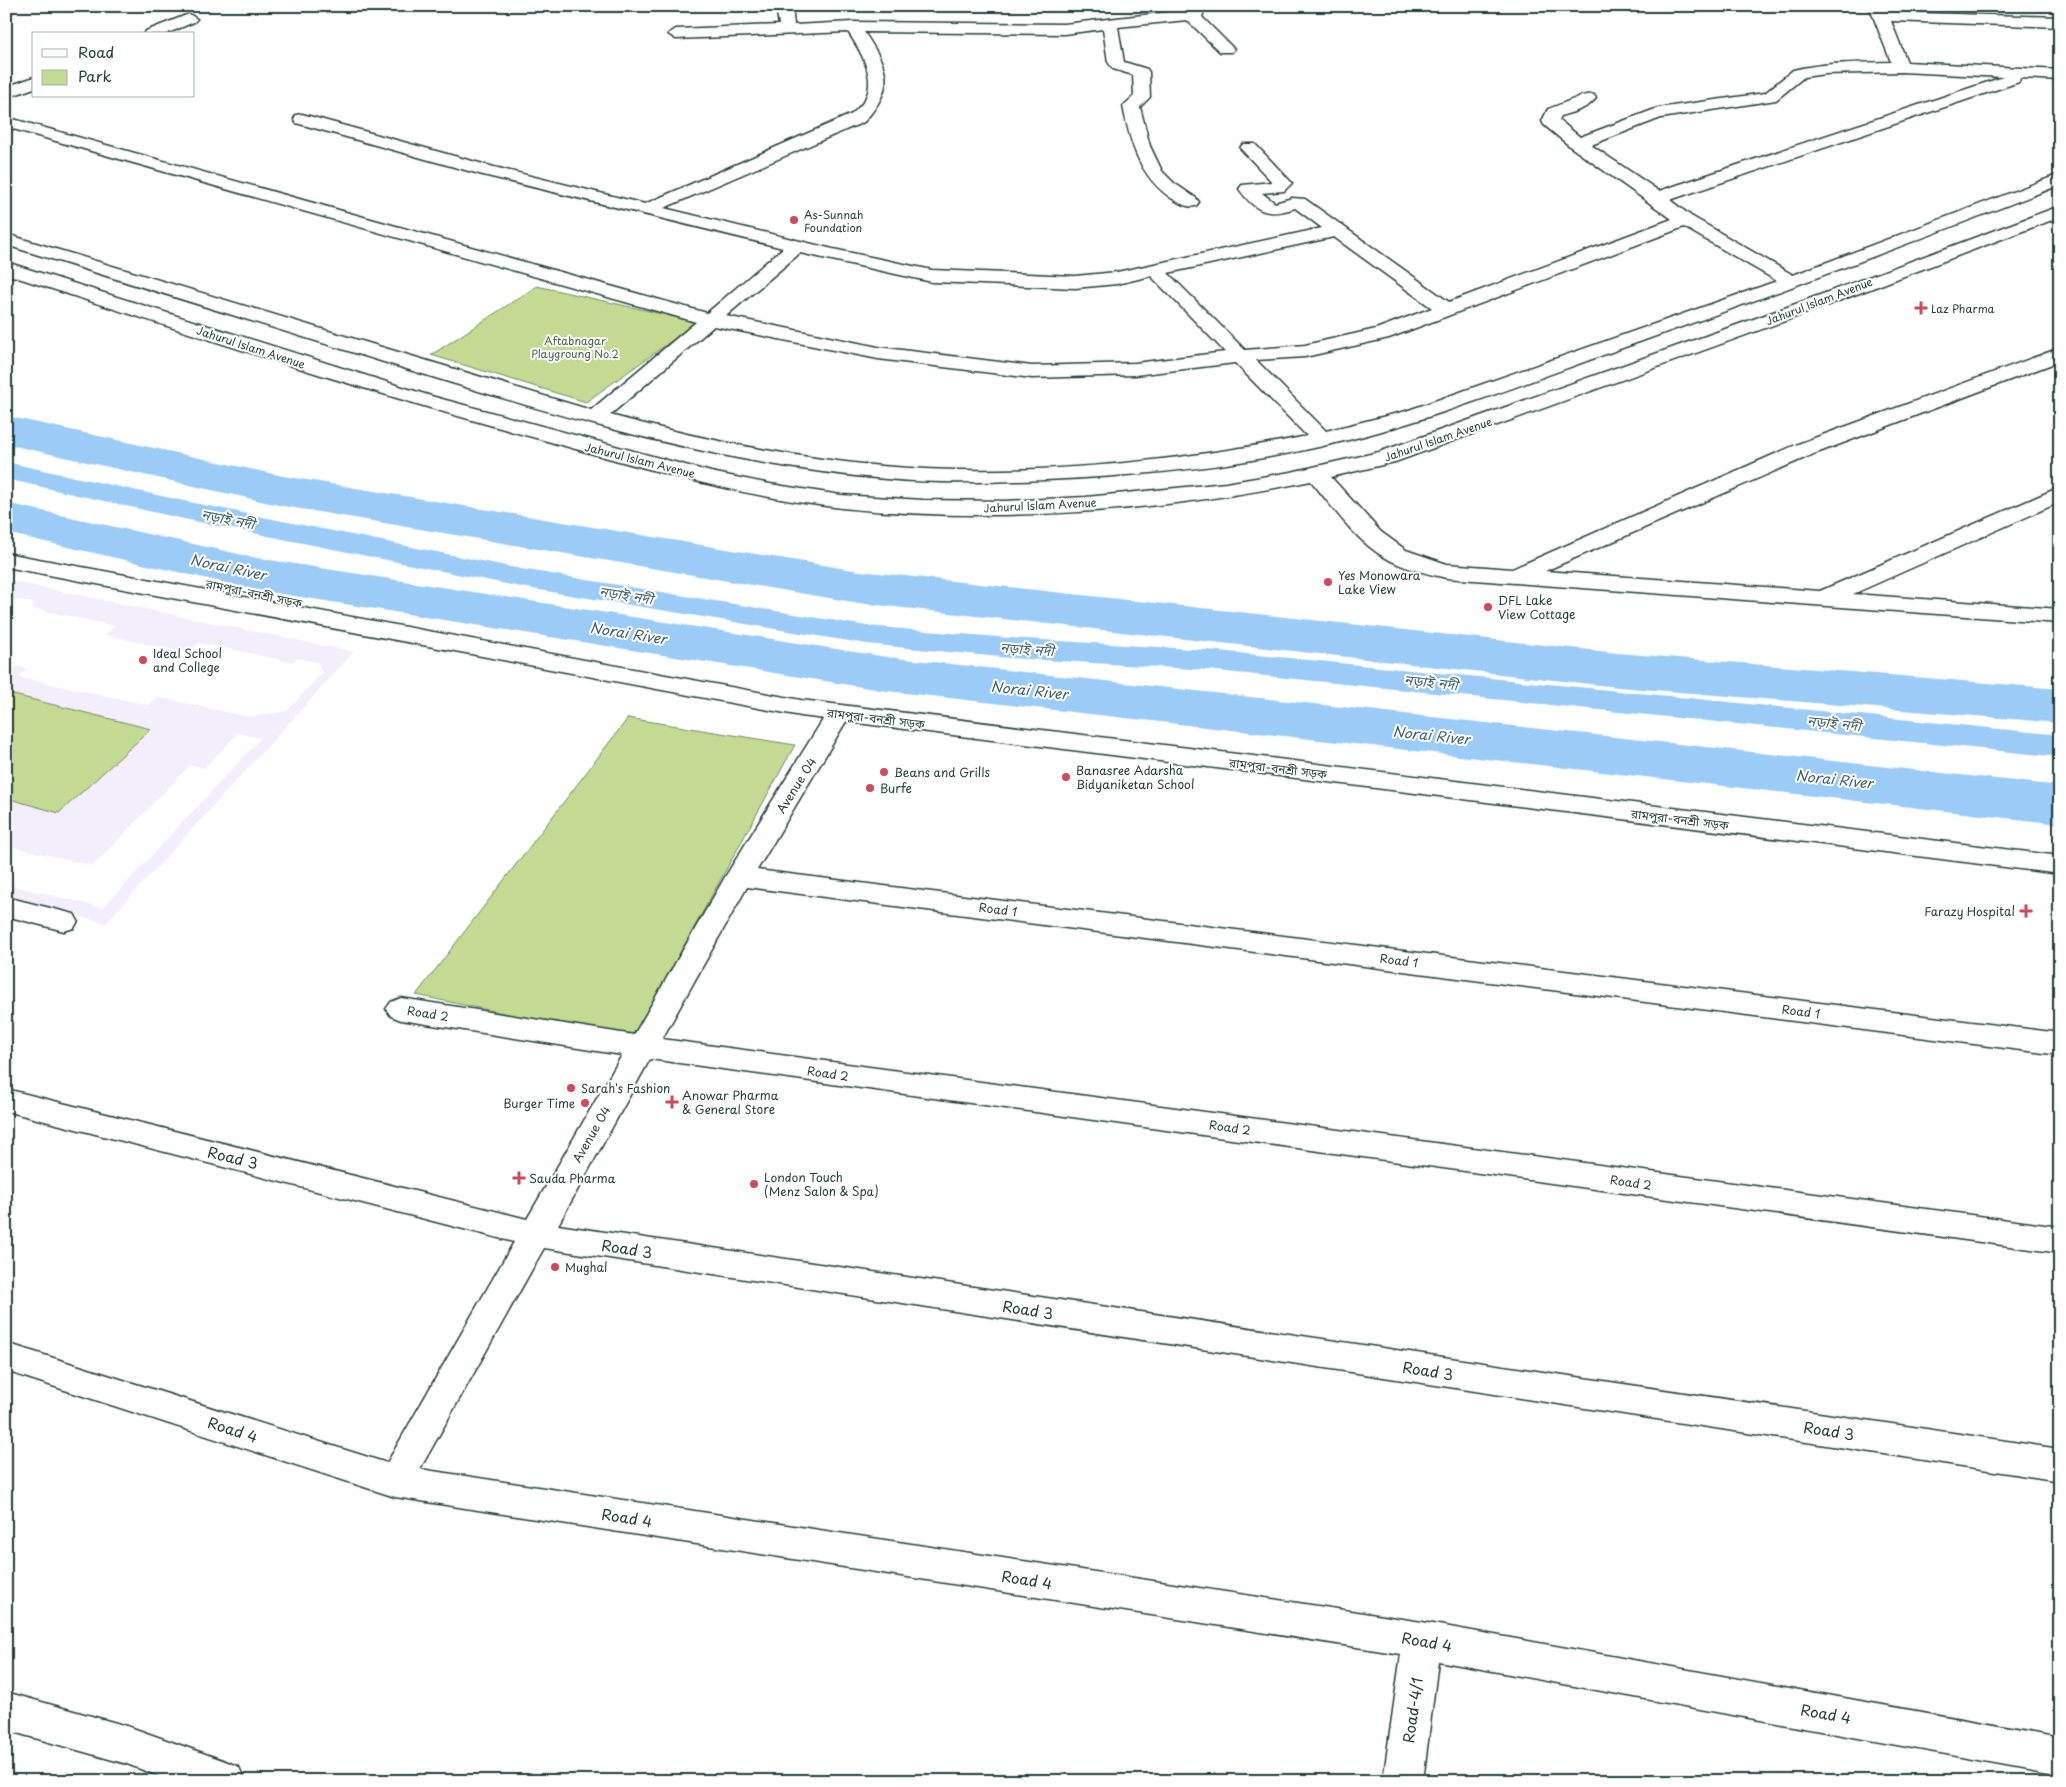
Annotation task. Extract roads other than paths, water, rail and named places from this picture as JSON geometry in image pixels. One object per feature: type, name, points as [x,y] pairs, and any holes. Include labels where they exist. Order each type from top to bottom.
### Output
[{"type":"street","points":[[784,6],[787,29]]},
{"type":"street","points":[[676,34],[853,27],[1064,29],[1110,25],[1191,11],[1226,49]]},
{"type":"street","points":[[1900,67],[1880,11],[2060,22]]},
{"type":"street","points":[[157,32],[189,19]]},
{"type":"street","points":[[1110,25],[1116,62],[1119,66],[1141,72],[1142,97],[1131,106],[1150,164],[1160,181],[1190,202]]},
{"type":"street","points":[[648,209],[858,118],[875,97],[878,76],[871,54],[853,27]]},
{"type":"street","points":[[1578,144],[1658,113],[1770,96],[1799,73],[1825,69],[1900,67],[2060,75]]},
{"type":"street","points":[[1657,198],[2028,74]]},
{"type":"street","points":[[6,93],[32,83]]},
{"type":"street","points":[[1588,98],[1578,105],[1554,113],[1550,121],[1578,144],[1657,198],[1685,220],[1792,282]]},
{"type":"street","points":[[302,119],[489,171],[798,246],[932,276],[1075,282],[1156,272],[1336,231]]},
{"type":"street","points":[[6,122],[711,319],[878,354],[1032,372],[1134,369],[1241,358],[1305,351],[1382,334],[1448,311],[1685,220]]},
{"type":"street","points":[[1249,148],[1283,183],[1278,187],[1248,190],[1268,208],[1273,209],[1299,203],[1448,311]]},
{"type":"street","points":[[6,239],[506,393],[595,417],[765,457],[863,471],[945,476],[1084,472],[1231,456],[1323,440],[1413,415],[1792,282],[2060,179]]},
{"type":"street","name":"Jahurul Islam Avenue","points":[[6,268],[372,386],[663,467],[751,487],[803,496],[916,506],[1028,507],[1160,497],[1317,475],[1387,457],[1797,310],[2060,211]]},
{"type":"street","points":[[595,417],[798,246]]},
{"type":"street","points":[[1156,272],[1323,440]]},
{"type":"street","points":[[1515,576],[1806,449],[2060,354]]},
{"type":"street","points":[[1317,475],[1378,542],[1392,552],[1423,565],[1446,571],[1824,597],[2060,616]]},
{"type":"street","points":[[1824,597],[2060,494]]},
{"type":"street","name":"রামপুরা-বনশ্রী সড়ক","points":[[6,544],[264,594],[499,653]]},
{"type":"street","name":"রামপুরা-বনশ্রী সড়ক","points":[[6,560],[499,653],[840,714],[2060,865]]},
{"type":"street","name":"Avenue 04","points":[[394,1481],[739,877],[840,714]]},
{"type":"street","name":"Road 1","points":[[739,877],[2060,1044]]},
{"type":"street","points":[[6,906],[64,921]]},
{"type":"street","name":"Road 2","points":[[401,1009],[642,1047],[2060,1240]]},
{"type":"street","name":"Road 3","points":[[6,1100],[534,1234],[2060,1465]]},
{"type":"street","name":"Road 4","points":[[6,1357],[394,1481],[1422,1640],[2060,1756]]},
{"type":"street","name":"Road-4/1","points":[[1403,1781],[1422,1640]]},
{"type":"street","points":[[6,1711],[127,1745],[225,1781]]},
{"type":"waterway","name":"Norai River","points":[[6,430],[283,491],[859,587],[1618,670],[2060,706]]},
{"type":"waterway","name":"নড়াই নদী","points":[[6,470],[184,510],[521,578],[867,635],[1010,648],[1208,660],[2060,746]]},
{"type":"waterway","name":"Norai River","points":[[6,518],[257,574],[887,674],[1696,766],[2060,805]]},
{"type":"place","name":"As-Sunnah Foundation","points":[[794,220]]},
{"type":"place","name":"Laz Pharma","points":[[1921,308]]},
{"type":"place","name":"Yes Monowara Lake View","points":[[1328,582]]},
{"type":"place","name":"DFL Lake View Cottage","points":[[1488,607]]},
{"type":"place","name":"Ideal School and College","points":[[143,660]]},
{"type":"place","name":"Beans and Grills","points":[[884,772]]},
{"type":"place","name":"Banasree Adarsha Bidyaniketan School","points":[[1066,777]]},
{"type":"place","name":"Burfe","points":[[870,788]]},
{"type":"place","name":"Farazy Hospital","points":[[2026,911]]},
{"type":"place","name":"Sarah's Fashion","points":[[571,1088]]},
{"type":"place","name":"Anowar Pharma & General Store","points":[[672,1102]]},
{"type":"place","name":"Burger Time","points":[[585,1103]]},
{"type":"place","name":"Sauda Pharma","points":[[519,1178]]},
{"type":"place","name":"London Touch (Menz Salon & Spa)","points":[[754,1184]]},
{"type":"place","name":"Mughal","points":[[555,1267]]},
{"type":"park label","name":"Aftabnagar Playgroung No.2","points":[[575,346]]}]
